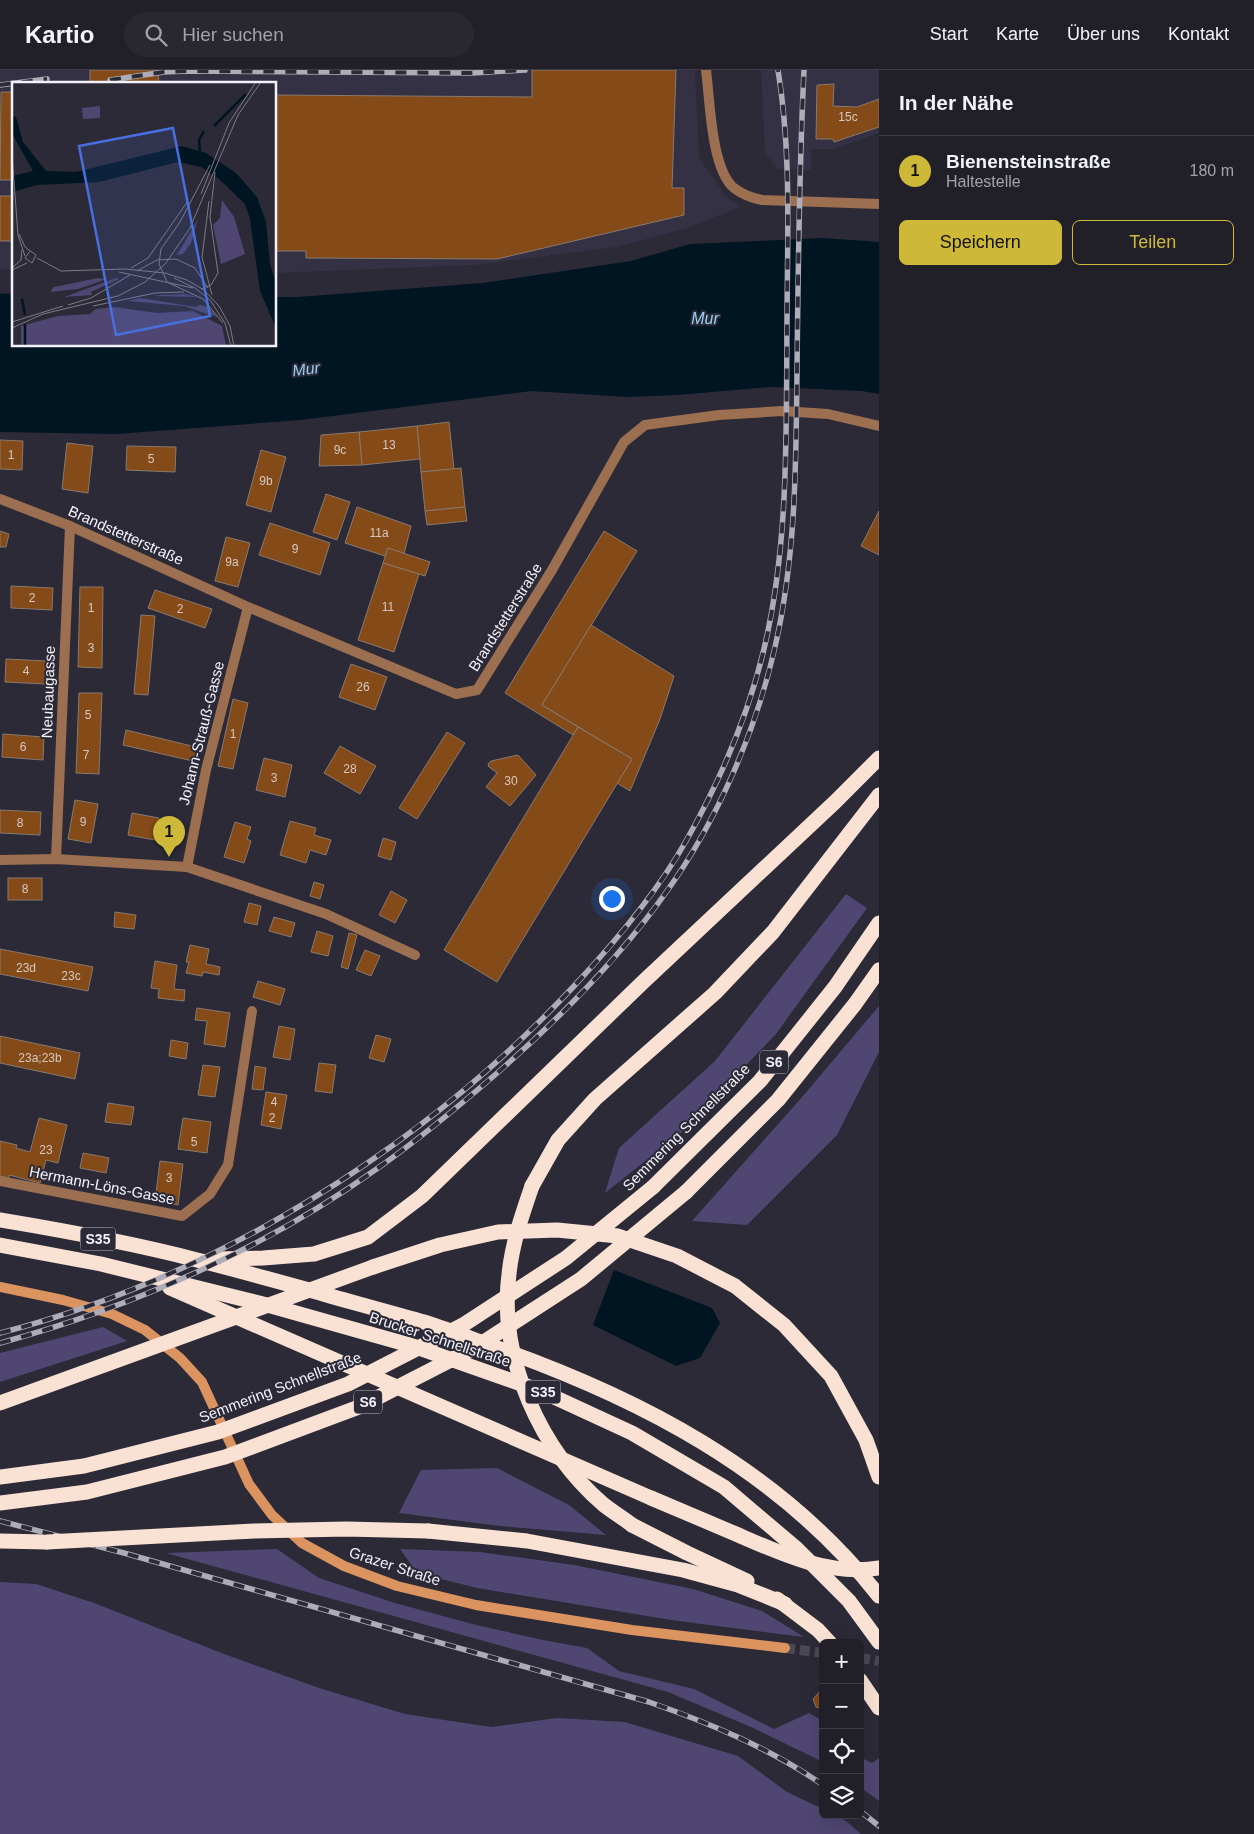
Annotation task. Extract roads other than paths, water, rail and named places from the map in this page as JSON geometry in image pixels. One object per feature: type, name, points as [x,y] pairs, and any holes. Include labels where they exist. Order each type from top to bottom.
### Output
[{"type":"highway","points":[[196,1259],[263,1258],[314,1254],[368,1237],[422,1196],[642,983],[836,802],[879,758]]},
{"type":"highway","points":[[826,1639],[785,1604],[741,1577],[687,1554],[632,1525],[579,1480],[556,1450],[539,1423],[531,1407],[517,1367],[508,1310],[508,1276],[521,1218],[532,1186],[558,1140],[595,1099],[715,994],[773,932],[879,795]]},
{"type":"highway","name":"Semmering Schnellstraße","points":[[0,1477],[84,1466],[218,1432],[348,1384],[463,1325],[566,1258],[653,1187],[760,1081],[835,987],[879,923]]},
{"type":"highway","name":"S6","points":[[0,1503],[87,1492],[225,1457],[359,1407],[476,1347],[581,1279],[686,1192],[778,1100],[855,1004],[879,970]]},
{"type":"highway","name":"Brucker Schnellstraße","points":[[0,1220],[49,1228],[196,1259],[425,1322],[549,1366],[645,1409],[697,1438],[741,1467],[784,1500],[836,1547],[879,1596]]},
{"type":"highway","points":[[0,1403],[373,1267],[440,1245],[498,1232],[557,1230],[618,1236],[678,1256],[735,1286],[784,1325],[830,1376],[866,1440],[879,1477]]},
{"type":"highway","name":"Brucker Schnellstraße","points":[[0,1245],[101,1264],[271,1306],[414,1346],[540,1391],[632,1433],[724,1487],[797,1549],[849,1600],[879,1642]]},
{"type":"highway","points":[[135,1273],[788,1557],[820,1566],[848,1570],[879,1568]]},
{"type":"highway","points":[[0,1541],[47,1542],[263,1531],[346,1529],[428,1532],[527,1541],[683,1570],[738,1585],[785,1604]]},
{"type":"highway","points":[[863,1684],[879,1708]]},
{"type":"street","points":[[706,70],[719,164],[734,188],[744,194],[762,200],[879,204]]},
{"type":"street","name":"Brandstetterstraße","points":[[0,499],[70,526],[248,607],[456,694],[477,690],[552,570],[624,442],[645,425],[719,415],[782,411],[828,414],[879,426]]},
{"type":"street","name":"Neubaugasse","points":[[56,860],[70,526]]},
{"type":"street","name":"Johann-Strauß-Gasse","points":[[187,867],[206,770],[248,607]]},
{"type":"street","points":[[0,860],[56,860],[187,867],[326,914],[415,955]]},
{"type":"street","name":"Hermann-Löns-Gasse","points":[[0,1181],[182,1216],[210,1194],[228,1164],[252,1011]]},
{"type":"street","name":"Grazer Straße","points":[[0,1287],[63,1300],[112,1314],[145,1330],[180,1358],[202,1382],[249,1484],[272,1515],[302,1542],[344,1566],[397,1586],[476,1605],[632,1630],[785,1648]]},
{"type":"water","name":"Mur","points":[[823,238],[879,242],[879,394],[862,391],[771,387],[628,397],[532,391],[301,420],[116,434],[0,432],[0,294],[12,293],[12,346],[276,346],[276,297],[483,283],[631,261],[690,244]]},
{"type":"water","points":[[614,1270],[712,1308],[720,1323],[700,1358],[676,1366],[593,1325]]},
{"type":"tunnel","points":[[785,1648],[819,1652]]},
{"type":"tunnel","points":[[864,1659],[879,1661]]},
{"type":"railway","points":[[110,80],[164,72],[186,71],[472,73],[525,70]]},
{"type":"railway","points":[[0,1333],[80,1309],[159,1278],[237,1241],[312,1199],[383,1152],[452,1100],[516,1044],[605,952],[649,898],[675,860],[721,772],[750,699],[764,649],[778,569],[786,448],[788,230],[787,166],[778,70]]},
{"type":"railway","points":[[0,1343],[99,1312],[197,1272],[290,1224],[378,1168],[467,1099],[565,1010],[629,941],[685,864],[718,805],[746,743],[767,679],[782,613],[794,510],[799,221],[804,70]]},
{"type":"railway","points":[[24,82],[47,79]]},
{"type":"railway","points":[[0,85],[12,83]]},
{"type":"railway","points":[[0,1521],[124,1553],[649,1702],[739,1738],[782,1759],[819,1782]]},
{"type":"railway","points":[[864,1814],[879,1826]]},
{"type":"place","name":"Bienensteinstraße","points":[[169,857]]}]
